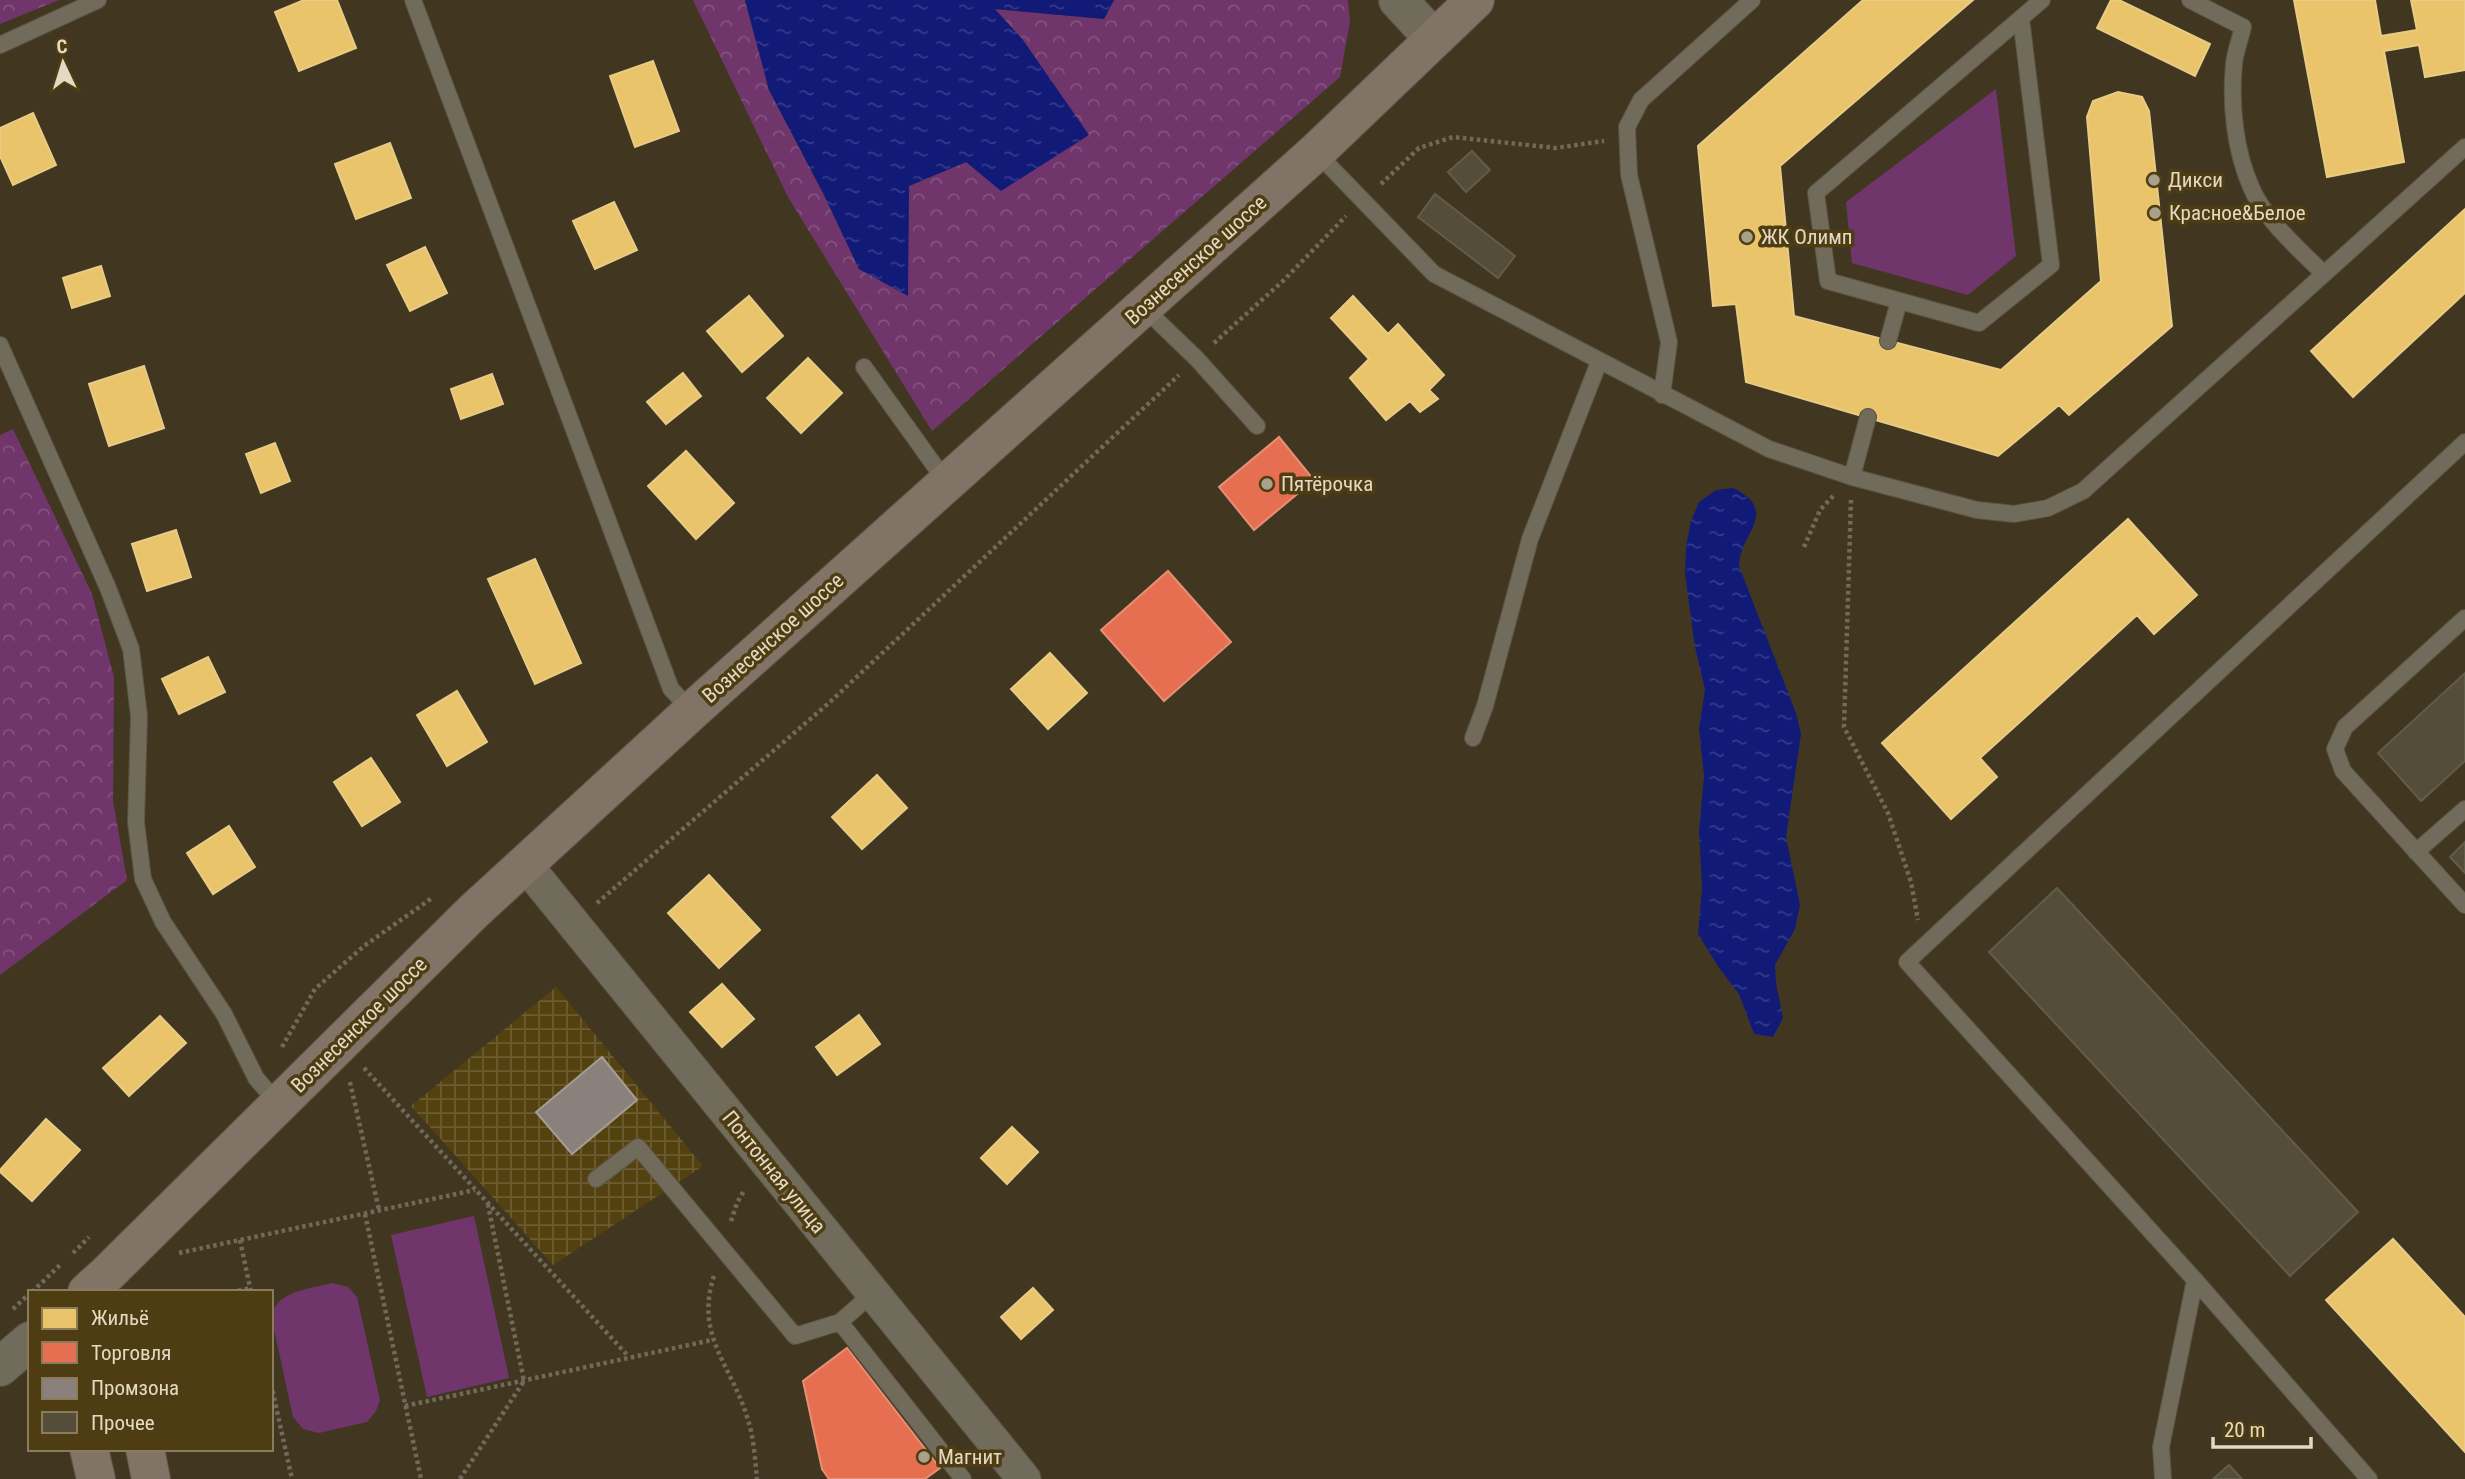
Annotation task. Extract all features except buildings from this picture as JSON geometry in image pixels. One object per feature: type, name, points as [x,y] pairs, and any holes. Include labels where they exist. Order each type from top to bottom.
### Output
[{"type":"main road","name":"Вознесенское шоссе","points":[[102,1286],[474,911],[692,711],[1316,152],[1475,0]]},
{"type":"main road","points":[[89,1451],[96,1479]]},
{"type":"main road","points":[[145,1451],[151,1479]]},
{"type":"street","points":[[1398,0],[1433,38]]},
{"type":"street","name":"Понтонная улица","points":[[525,864],[1024,1479]]},
{"type":"street","points":[[0,1367],[28,1343]]},
{"type":"lane","points":[[0,45],[97,0]]},
{"type":"lane","points":[[413,0],[671,690],[692,711]]},
{"type":"lane","points":[[1662,395],[1669,342],[1629,175],[1627,127],[1641,100],[1752,0]]},
{"type":"lane","points":[[2021,18],[2051,265],[1979,323],[1828,281],[1816,193],[2042,0]]},
{"type":"lane","points":[[2190,0],[2243,27],[2234,62],[2232,103],[2238,144],[2251,188],[2277,227],[2324,274]]},
{"type":"lane","points":[[1316,152],[1434,274],[1662,395],[1769,449],[1852,477],[1977,510],[2014,514],[2048,509],[2083,491],[2465,147]]},
{"type":"lane","points":[[1888,341],[1899,301]]},
{"type":"lane","points":[[1143,307],[1197,359],[1256,426]]},
{"type":"lane","points":[[0,345],[108,588],[131,649],[139,716],[136,822],[143,879],[163,922],[224,1014],[256,1078],[279,1105]]},
{"type":"lane","points":[[1472,738],[1485,706],[1530,539],[1599,362]]},
{"type":"lane","points":[[864,367],[947,483]]},
{"type":"lane","points":[[1852,477],[1868,417]]},
{"type":"lane","points":[[2369,1479],[2195,1280],[1907,962],[2465,442]]},
{"type":"lane","points":[[2465,618],[2345,727],[2335,749],[2343,771],[2465,905]]},
{"type":"lane","points":[[2416,852],[2465,809]]},
{"type":"lane","points":[[596,1180],[638,1147],[795,1336],[840,1322],[873,1293]]},
{"type":"lane","points":[[2163,1479],[2161,1447],[2195,1280]]},
{"type":"lane","points":[[840,1322],[963,1479]]},
{"type":"path","points":[[591,908],[830,702],[1284,280],[1342,220],[1419,148],[1453,137],[1556,148],[1628,138]]},
{"type":"path","points":[[1804,547],[1820,510],[1852,477]]},
{"type":"path","points":[[1852,477],[1844,727],[1888,813],[1911,882],[1925,945]]},
{"type":"path","points":[[363,1067],[629,1357]]},
{"type":"path","points":[[349,1079],[379,1210]]},
{"type":"path","points":[[174,1254],[475,1189]]},
{"type":"path","points":[[745,1189],[737,1203],[707,1302],[712,1339],[748,1419],[757,1479]]},
{"type":"path","points":[[460,1479],[524,1381],[488,1203]]},
{"type":"path","points":[[365,1214],[421,1479]]},
{"type":"path","points":[[240,1240],[251,1290]]},
{"type":"path","points":[[405,1406],[712,1339]]},
{"type":"path","points":[[273,1393],[292,1479]]},
{"type":"shaded area","points":[[556,987],[703,1166],[553,1265],[411,1106]]},
{"type":"green space","points":[[0,0],[59,0],[0,24]]},
{"type":"green space","points":[[693,0],[745,0],[769,90],[859,269],[907,295],[909,186],[966,162],[1023,40],[994,9],[1104,19],[1114,0],[1348,0],[1350,22],[1340,77],[932,431],[788,197]]},
{"type":"green space","points":[[1996,89],[2016,256],[1968,295],[1852,263],[1846,202]]},
{"type":"green space","points":[[13,429],[92,594],[114,677],[113,801],[127,880],[0,975],[0,435]]},
{"type":"green space","points":[[474,1216],[509,1378],[427,1397],[391,1235]]},
{"type":"green space","points":[[333,1283],[348,1287],[357,1297],[380,1400],[376,1411],[367,1422],[319,1433],[303,1429],[293,1417],[273,1324],[273,1311],[288,1295]]},
{"type":"water","points":[[745,0],[1114,0],[1104,19],[995,9],[1023,40],[1089,135],[1001,191],[966,162],[909,186],[908,296],[859,269],[769,90]]},
{"type":"water","points":[[1733,488],[1754,505],[1754,523],[1739,566],[1796,713],[1801,734],[1786,837],[1800,905],[1795,929],[1775,965],[1783,1018],[1773,1037],[1754,1034],[1739,994],[1698,934],[1702,888],[1699,831],[1704,776],[1699,728],[1705,690],[1695,647],[1685,574],[1686,546],[1691,521],[1699,502],[1716,490]]},
{"type":"place","name":"Дикси","points":[[2154,180]]},
{"type":"place","name":"Красное&Белое","points":[[2155,213]]},
{"type":"place","name":"ЖК Олимп","points":[[1747,237]]},
{"type":"place","name":"Пятёрочка","points":[[1267,484]]},
{"type":"place","name":"Магнит","points":[[924,1457]]}]
